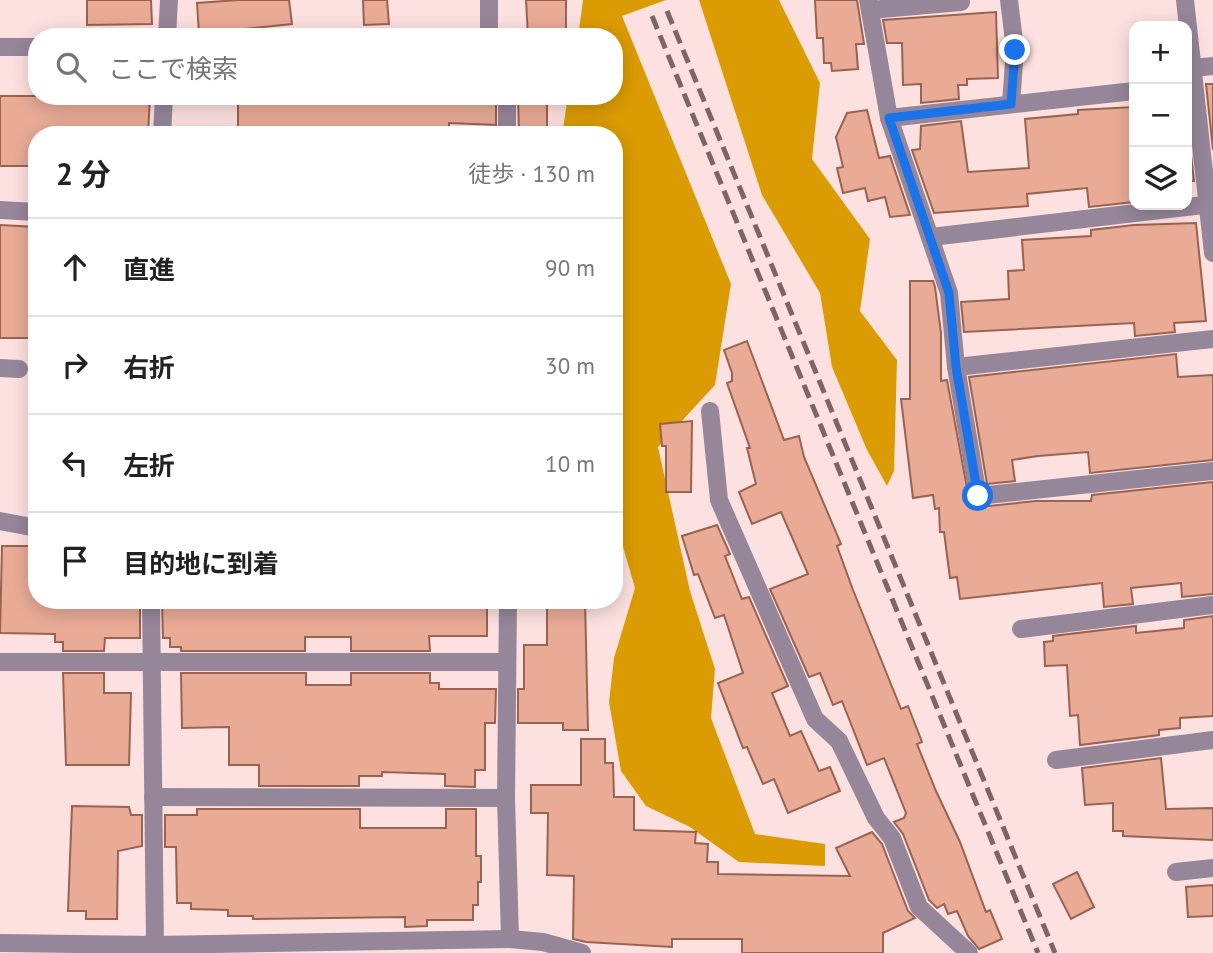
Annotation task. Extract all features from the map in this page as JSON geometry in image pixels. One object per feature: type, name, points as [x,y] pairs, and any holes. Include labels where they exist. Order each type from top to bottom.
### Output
[{"type":"street","points":[[167,28],[169,0]]},
{"type":"street","points":[[489,0],[489,28]]},
{"type":"street","points":[[1009,0],[1015,50],[1011,104]]},
{"type":"street","points":[[1185,0],[1187,21]]},
{"type":"street","points":[[961,2],[869,5],[889,118],[949,293],[956,367],[978,496],[1213,471]]},
{"type":"street","points":[[0,47],[28,47]]},
{"type":"street","points":[[1192,79],[1213,66]]},
{"type":"street","points":[[1192,84],[1210,204],[1213,253]]},
{"type":"street","points":[[889,118],[1129,92]]},
{"type":"street","points":[[162,126],[164,105]]},
{"type":"street","points":[[507,105],[507,126]]},
{"type":"street","points":[[931,237],[1210,204]]},
{"type":"street","points":[[0,211],[28,212]]},
{"type":"street","points":[[956,367],[1213,339]]},
{"type":"street","points":[[0,368],[19,369]]},
{"type":"street","points":[[710,411],[719,500],[815,719],[839,741],[876,818],[892,838],[919,906],[969,953]]},
{"type":"street","points":[[0,521],[28,526]]},
{"type":"street","points":[[1021,629],[1213,605]]},
{"type":"street","points":[[151,609],[155,945]]},
{"type":"street","points":[[508,609],[506,798],[510,939]]},
{"type":"street","points":[[0,662],[507,662]]},
{"type":"street","points":[[1056,760],[1213,740]]},
{"type":"street","points":[[153,797],[506,798]]},
{"type":"street","points":[[1176,872],[1213,868]]},
{"type":"street","points":[[0,943],[155,945],[510,939],[543,942],[582,953]]},
{"type":"shaded area","points":[[583,0],[666,0],[622,16],[731,284],[715,385],[658,447],[690,591],[715,669],[711,718],[755,834],[825,844],[825,866],[739,862],[690,827],[646,806],[621,771],[609,702],[614,658],[635,588],[623,547],[623,126],[563,126],[567,105],[623,105],[623,28],[579,28]]},
{"type":"shaded area","points":[[699,0],[779,0],[820,83],[812,159],[870,239],[860,311],[897,360],[894,471],[887,486],[867,450],[832,367],[820,293],[762,195]]},
{"type":"building","points":[[87,0],[151,0],[152,24],[87,25]]},
{"type":"building","points":[[289,0],[292,24],[255,28],[199,28],[197,3]]},
{"type":"building","points":[[363,0],[387,0],[389,24],[364,25]]},
{"type":"building","points":[[526,0],[566,0],[566,28],[528,28]]},
{"type":"building","points":[[815,0],[857,0],[864,44],[856,44],[858,69],[832,71],[831,63],[824,63],[823,38],[817,38]]},
{"type":"building","points":[[996,12],[998,78],[967,79],[967,85],[958,85],[959,99],[921,103],[921,84],[903,85],[902,43],[887,43],[883,20]]},
{"type":"building","points":[[1206,84],[1213,84],[1213,150]]},
{"type":"building","points":[[0,96],[28,96],[28,105],[150,105],[148,126],[28,126],[28,166],[0,166]]},
{"type":"building","points":[[238,105],[496,105],[496,125],[449,123],[449,126],[238,126]]},
{"type":"building","points":[[518,105],[547,105],[547,126],[519,126]]},
{"type":"building","points":[[1129,107],[1129,203],[1089,207],[1087,188],[1027,194],[1028,206],[934,213],[912,150],[920,149],[921,126],[961,121],[968,172],[1029,168],[1025,119],[1078,114],[1078,110]]},
{"type":"building","points":[[867,110],[879,158],[890,156],[910,215],[890,217],[885,197],[868,201],[865,188],[843,193],[837,168],[843,167],[836,137],[847,113]]},
{"type":"building","points":[[1196,223],[1206,321],[1174,323],[1175,332],[1135,336],[1134,323],[964,332],[961,302],[1009,299],[1008,271],[1024,270],[1022,240],[1091,236],[1091,230],[1134,225]]},
{"type":"building","points":[[0,225],[28,227],[28,338],[0,338]]},
{"type":"building","points":[[910,281],[933,281],[935,287],[941,333],[941,381],[947,380],[970,504],[979,507],[1036,501],[1091,501],[1092,495],[1213,482],[1213,594],[1182,597],[1181,583],[1131,588],[1133,604],[1104,607],[1102,583],[960,599],[957,577],[950,578],[944,532],[940,532],[939,508],[935,509],[933,495],[913,498],[901,399],[910,399]]},
{"type":"building","points":[[747,341],[784,440],[799,436],[804,457],[841,544],[837,546],[853,590],[901,709],[908,706],[922,742],[917,744],[960,842],[986,912],[990,910],[1002,939],[979,949],[968,936],[957,911],[948,914],[944,904],[937,908],[929,900],[903,834],[894,822],[904,818],[906,813],[884,758],[867,765],[842,701],[833,705],[820,673],[809,677],[770,589],[808,574],[781,512],[752,524],[739,492],[756,484],[747,448],[750,448],[727,383],[732,381],[732,373],[724,350]]},
{"type":"building","points":[[1176,354],[1178,377],[1213,375],[1213,460],[1090,473],[1088,452],[1038,456],[1012,460],[1015,481],[987,484],[969,377]]},
{"type":"building","points":[[692,421],[691,492],[666,492],[666,446],[662,446],[660,424]]},
{"type":"building","points":[[717,525],[730,554],[725,556],[742,599],[749,597],[788,686],[772,693],[790,736],[801,731],[819,771],[830,767],[840,791],[788,813],[774,779],[763,784],[747,747],[743,748],[718,683],[743,673],[724,615],[715,618],[698,574],[694,575],[682,536]]},
{"type":"building","points":[[2,546],[28,546],[28,609],[140,609],[140,638],[105,638],[104,651],[63,651],[63,642],[55,642],[55,634],[0,633]]},
{"type":"building","points":[[162,609],[487,609],[487,636],[429,636],[430,651],[351,651],[351,637],[305,637],[305,651],[181,651],[181,647],[170,647],[170,638],[163,638]]},
{"type":"building","points":[[547,609],[585,609],[588,730],[563,730],[563,723],[518,723],[518,689],[524,689],[524,645],[547,645]]},
{"type":"building","points":[[1213,616],[1213,716],[1180,718],[1180,728],[1159,730],[1159,735],[1080,745],[1078,715],[1070,716],[1067,665],[1045,666],[1044,642],[1053,641],[1053,636],[1136,626],[1136,633],[1184,628],[1184,620]]},
{"type":"building","points":[[63,673],[104,673],[104,693],[131,693],[129,765],[66,765]]},
{"type":"building","points":[[181,673],[306,673],[306,685],[351,685],[351,673],[430,673],[430,683],[439,683],[439,689],[496,689],[495,723],[485,723],[485,770],[475,770],[475,787],[445,786],[445,774],[382,772],[382,776],[359,776],[359,786],[259,786],[259,765],[229,765],[229,727],[182,728]]},
{"type":"building","points":[[581,739],[605,739],[605,763],[613,763],[614,797],[634,797],[634,830],[696,832],[695,843],[708,844],[707,862],[718,862],[718,874],[850,876],[836,848],[872,832],[882,844],[908,911],[915,918],[883,933],[883,953],[742,953],[742,939],[672,939],[672,947],[573,939],[574,876],[547,875],[548,813],[531,813],[531,785],[581,785]]},
{"type":"building","points":[[1161,758],[1166,809],[1213,808],[1213,840],[1123,836],[1123,831],[1113,831],[1113,803],[1085,805],[1082,768]]},
{"type":"building","points":[[72,806],[129,807],[131,815],[142,815],[142,846],[118,851],[117,919],[86,919],[86,911],[68,911]]},
{"type":"building","points":[[197,809],[360,809],[360,828],[446,828],[446,809],[476,809],[476,856],[481,856],[481,882],[478,882],[478,905],[473,905],[473,920],[427,920],[427,926],[405,927],[405,917],[253,919],[253,916],[228,916],[228,910],[191,909],[191,903],[177,903],[176,847],[165,847],[165,815],[197,815]]},
{"type":"building","points":[[1077,872],[1094,907],[1071,919],[1053,884]]},
{"type":"building","points":[[1213,885],[1213,916],[1188,917],[1186,887]]},
{"type":"railway","points":[[667,11],[1055,953]]},
{"type":"railway","points":[[652,16],[1038,953]]},
{"type":"route","points":[[978,496],[956,367],[949,293],[889,118],[1011,104],[1015,50]]}]
